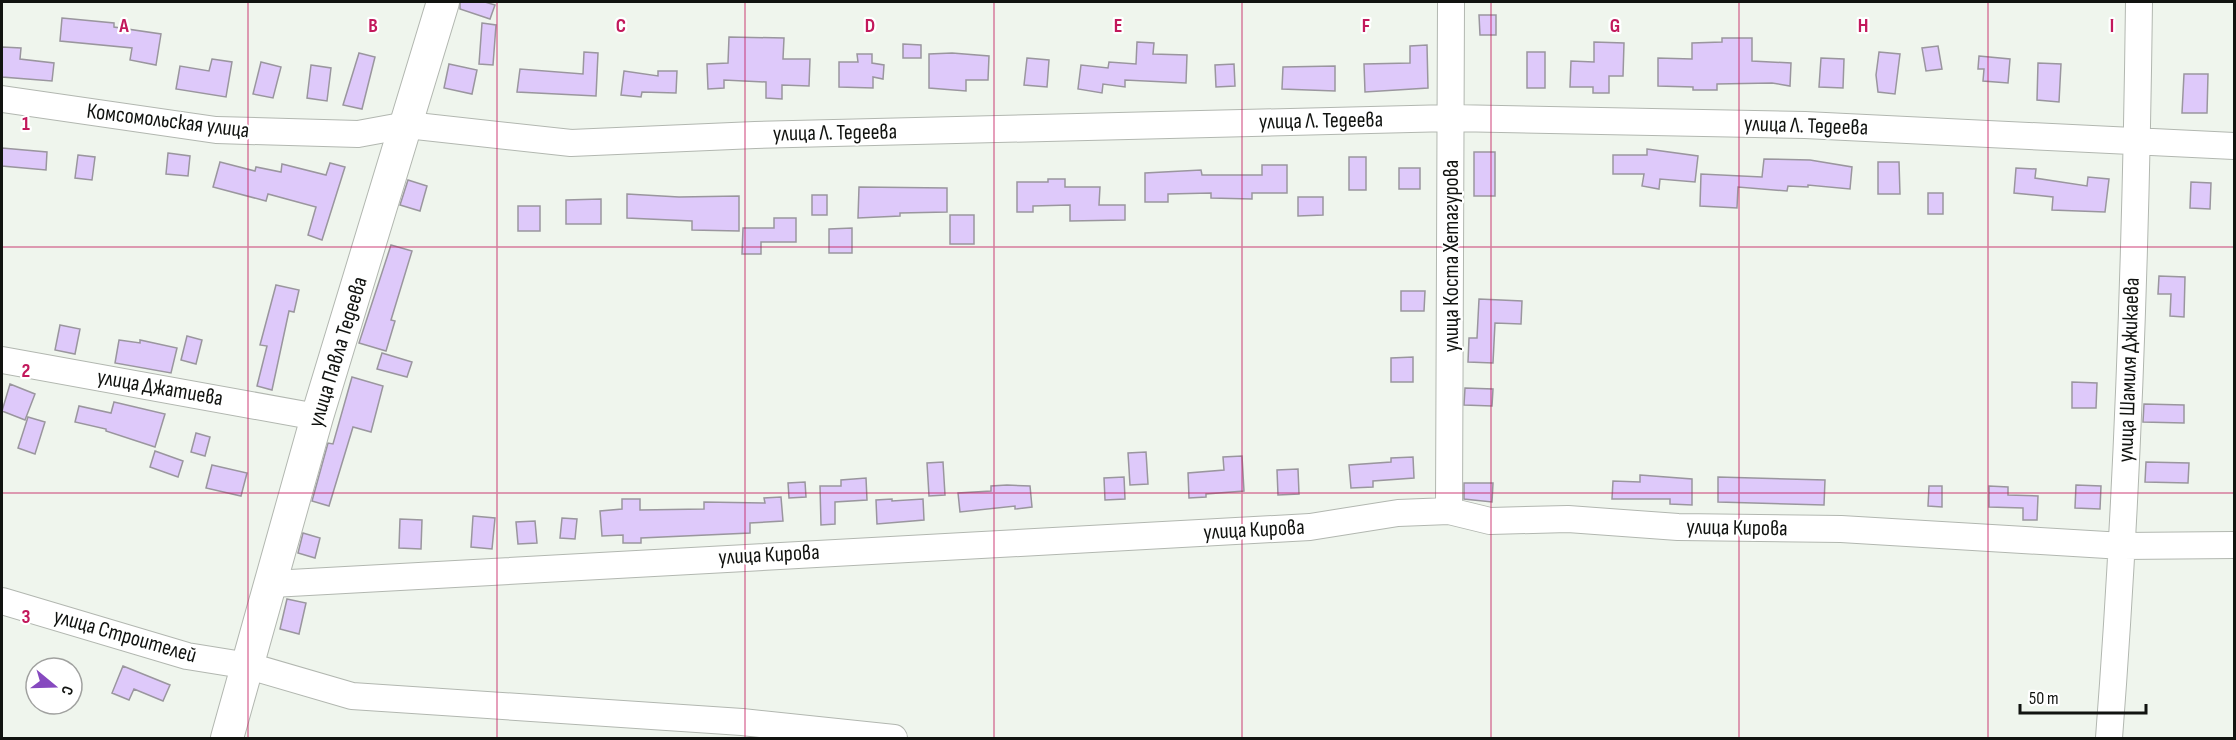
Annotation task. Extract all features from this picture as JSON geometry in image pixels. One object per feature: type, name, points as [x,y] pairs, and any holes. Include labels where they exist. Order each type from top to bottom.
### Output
[{"type":"main road","name":"улица Павла Тедеева","points":[[227,738],[317,417],[443,2]]},
{"type":"street","name":"улица Коста Хетагурова","points":[[1449,511],[1451,2]]},
{"type":"street","name":"улица Шамиля Джикаева","points":[[2109,738],[2123,546],[2133,272],[2139,2]]},
{"type":"street","name":"Комсомольская улица","points":[[2,99],[216,130],[358,135],[407,125]]},
{"type":"street","name":"улица Л. Тедеева","points":[[407,125],[571,143],[755,135],[1451,118],[1805,125],[2235,146]]},
{"type":"street","name":"улица Джатиева","points":[[2,360],[317,417]]},
{"type":"street","name":"улица Кирова","points":[[272,584],[1310,527],[1398,513],[1449,511],[1490,521],[1568,519],[1678,526],[1841,529],[2123,546],[2235,545]]},
{"type":"street","name":"улица Строителей","points":[[2,601],[187,656],[249,666],[352,696],[742,722],[894,738]]},
{"type":"building","points":[[460,2],[485,2],[495,5],[490,19],[460,9]]},
{"type":"building","points":[[1479,15],[1496,15],[1496,35],[1480,35]]},
{"type":"building","points":[[62,18],[114,23],[114,27],[161,34],[156,65],[130,60],[132,48],[60,41]]},
{"type":"building","points":[[482,23],[496,25],[493,65],[479,64]]},
{"type":"building","points":[[729,37],[784,38],[783,59],[810,59],[809,86],[782,85],[782,99],[766,98],[766,82],[724,80],[724,88],[708,89],[707,64],[728,63]]},
{"type":"building","points":[[1722,38],[1752,38],[1752,61],[1791,63],[1790,86],[1772,83],[1717,84],[1717,90],[1693,90],[1693,87],[1658,86],[1658,58],[1692,59],[1692,43],[1722,42]]},
{"type":"building","points":[[1137,42],[1154,43],[1153,54],[1187,55],[1186,83],[1125,80],[1125,87],[1103,84],[1102,93],[1078,89],[1081,65],[1108,68],[1109,62],[1136,64]]},
{"type":"building","points":[[1594,42],[1624,43],[1623,76],[1609,76],[1609,93],[1593,93],[1593,87],[1570,87],[1571,61],[1594,62]]},
{"type":"building","points":[[903,44],[921,45],[921,58],[903,58]]},
{"type":"building","points":[[1427,45],[1428,88],[1365,92],[1364,64],[1410,63],[1410,46]]},
{"type":"building","points":[[1938,46],[1942,69],[1926,71],[1922,48]]},
{"type":"building","points":[[2,47],[21,48],[20,59],[54,63],[52,81],[2,77]]},
{"type":"building","points":[[584,52],[598,53],[596,96],[517,92],[520,69],[583,74]]},
{"type":"building","points":[[1527,52],[1545,52],[1545,88],[1527,88]]},
{"type":"building","points":[[1879,52],[1900,54],[1895,94],[1878,92],[1876,75]]},
{"type":"building","points":[[359,53],[375,57],[362,109],[343,105]]},
{"type":"building","points":[[857,54],[872,54],[872,63],[884,65],[883,79],[873,77],[873,88],[839,87],[839,62],[858,62]]},
{"type":"building","points":[[929,54],[989,56],[988,80],[966,80],[966,91],[929,88]]},
{"type":"building","points":[[1979,56],[2010,59],[2008,83],[1983,81],[1984,69],[1978,69]]},
{"type":"building","points":[[1027,58],[1049,60],[1047,87],[1024,85]]},
{"type":"building","points":[[1821,58],[1844,59],[1843,88],[1819,87]]},
{"type":"building","points":[[212,59],[232,62],[226,97],[176,89],[180,66],[209,71]]},
{"type":"building","points":[[261,62],[281,67],[273,98],[253,94]]},
{"type":"building","points":[[2038,63],[2061,64],[2059,102],[2037,100]]},
{"type":"building","points":[[449,64],[477,70],[472,94],[444,88]]},
{"type":"building","points":[[1234,64],[1235,86],[1216,87],[1215,65]]},
{"type":"building","points":[[311,65],[331,68],[327,101],[307,98]]},
{"type":"building","points":[[1335,66],[1335,91],[1282,89],[1283,67]]},
{"type":"building","points":[[624,71],[658,76],[658,71],[677,71],[676,93],[642,92],[641,97],[621,95]]},
{"type":"building","points":[[2184,74],[2208,74],[2207,113],[2182,113]]},
{"type":"building","points":[[2,148],[47,152],[46,170],[2,166]]},
{"type":"building","points":[[1647,149],[1698,156],[1695,182],[1660,179],[1659,189],[1642,186],[1644,174],[1613,174],[1613,155],[1647,155]]},
{"type":"building","points":[[1474,152],[1495,152],[1495,196],[1474,196]]},
{"type":"building","points":[[168,153],[190,156],[188,176],[166,174]]},
{"type":"building","points":[[78,155],[95,157],[92,180],[75,178]]},
{"type":"building","points":[[1349,157],[1366,157],[1366,190],[1349,190]]},
{"type":"building","points":[[1764,159],[1810,160],[1852,167],[1850,189],[1808,185],[1808,187],[1788,186],[1787,191],[1738,187],[1737,208],[1700,206],[1701,174],[1762,177]]},
{"type":"building","points":[[220,162],[255,171],[256,167],[281,172],[282,164],[326,175],[330,163],[345,167],[322,240],[308,235],[316,207],[268,194],[266,201],[213,187]]},
{"type":"building","points":[[1878,162],[1899,162],[1900,194],[1878,194]]},
{"type":"building","points":[[1262,165],[1287,165],[1287,193],[1252,193],[1252,199],[1211,198],[1211,193],[1168,194],[1168,202],[1145,202],[1145,173],[1201,170],[1202,175],[1262,175]]},
{"type":"building","points":[[1399,168],[1420,168],[1420,189],[1399,189]]},
{"type":"building","points":[[2016,168],[2036,169],[2035,178],[2087,186],[2088,177],[2109,179],[2105,212],[2052,210],[2053,197],[2014,193]]},
{"type":"building","points":[[1048,179],[1065,179],[1065,187],[1100,187],[1099,205],[1125,205],[1125,220],[1070,221],[1070,205],[1033,206],[1033,212],[1017,212],[1017,182],[1048,182]]},
{"type":"building","points":[[408,180],[427,186],[420,211],[400,205]]},
{"type":"building","points":[[2191,182],[2211,183],[2210,209],[2190,208]]},
{"type":"building","points":[[859,187],[947,188],[947,212],[900,213],[900,216],[858,218]]},
{"type":"building","points":[[1928,193],[1943,193],[1943,214],[1928,214]]},
{"type":"building","points":[[627,194],[679,197],[739,196],[739,231],[692,230],[692,221],[627,218]]},
{"type":"building","points":[[812,195],[827,195],[827,215],[812,215]]},
{"type":"building","points":[[1298,197],[1323,197],[1323,215],[1298,216]]},
{"type":"building","points":[[601,199],[601,224],[566,224],[566,200]]},
{"type":"building","points":[[518,206],[540,206],[540,231],[518,231]]},
{"type":"building","points":[[950,215],[974,215],[974,244],[950,244]]},
{"type":"building","points":[[774,218],[796,218],[796,242],[761,242],[761,254],[742,254],[743,228],[774,228]]},
{"type":"building","points":[[852,228],[852,253],[829,253],[829,229]]},
{"type":"building","points":[[391,245],[412,251],[391,320],[395,321],[386,351],[359,343]]},
{"type":"building","points":[[2159,276],[2185,277],[2184,317],[2170,316],[2171,294],[2158,294]]},
{"type":"building","points":[[276,285],[299,290],[294,312],[289,311],[272,390],[257,386],[267,346],[260,345]]},
{"type":"building","points":[[1401,291],[1425,291],[1424,311],[1401,311]]},
{"type":"building","points":[[1479,299],[1522,301],[1521,324],[1495,323],[1493,363],[1468,362],[1469,338],[1477,338]]},
{"type":"building","points":[[60,325],[80,329],[75,354],[55,350]]},
{"type":"building","points":[[187,336],[202,340],[196,364],[181,360]]},
{"type":"building","points":[[119,340],[140,343],[140,340],[177,348],[171,373],[115,363]]},
{"type":"building","points":[[382,353],[412,362],[407,377],[377,369]]},
{"type":"building","points":[[1413,357],[1413,382],[1391,382],[1391,358]]},
{"type":"building","points":[[352,377],[383,386],[371,432],[353,427],[329,506],[312,501],[328,443],[333,444]]},
{"type":"building","points":[[2072,382],[2097,383],[2096,408],[2072,408]]},
{"type":"building","points":[[10,384],[35,394],[25,420],[2,411]]},
{"type":"building","points":[[1465,388],[1493,389],[1492,406],[1464,405]]},
{"type":"building","points":[[114,402],[165,414],[155,447],[106,431],[106,429],[75,422],[79,406],[111,413]]},
{"type":"building","points":[[2144,404],[2184,405],[2184,423],[2143,422]]},
{"type":"building","points":[[28,417],[45,422],[35,454],[18,448]]},
{"type":"building","points":[[196,433],[210,437],[205,456],[191,452]]},
{"type":"building","points":[[155,451],[183,461],[178,477],[150,467]]},
{"type":"building","points":[[1146,452],[1148,484],[1130,485],[1128,453]]},
{"type":"building","points":[[1242,456],[1244,491],[1206,494],[1206,497],[1189,498],[1188,473],[1224,470],[1223,457]]},
{"type":"building","points":[[1413,457],[1414,478],[1373,481],[1373,487],[1351,488],[1349,465],[1391,462],[1391,458]]},
{"type":"building","points":[[943,462],[945,495],[929,496],[927,463]]},
{"type":"building","points":[[2146,462],[2189,463],[2188,483],[2145,482]]},
{"type":"building","points":[[212,465],[247,473],[241,496],[206,488]]},
{"type":"building","points":[[1298,469],[1299,494],[1278,495],[1277,470]]},
{"type":"building","points":[[1640,475],[1692,479],[1692,505],[1670,504],[1670,499],[1612,499],[1613,481],[1640,482]]},
{"type":"building","points":[[1124,477],[1125,499],[1105,500],[1104,478]]},
{"type":"building","points":[[1718,477],[1825,480],[1824,505],[1718,502]]},
{"type":"building","points":[[866,478],[867,500],[835,502],[835,524],[821,525],[820,486],[841,486],[841,480]]},
{"type":"building","points":[[805,482],[806,497],[789,498],[788,483]]},
{"type":"building","points":[[1464,483],[1493,483],[1492,502],[1464,499]]},
{"type":"building","points":[[2076,485],[2101,486],[2100,509],[2075,508]]},
{"type":"building","points":[[991,486],[1030,486],[1032,507],[1015,509],[1015,506],[960,512],[958,493],[991,491]]},
{"type":"building","points":[[1929,486],[1942,486],[1942,507],[1928,506]]},
{"type":"building","points":[[1989,486],[2008,487],[2008,495],[2038,496],[2037,520],[2023,520],[2023,508],[1989,507]]},
{"type":"building","points":[[781,497],[783,521],[750,523],[750,533],[641,538],[641,543],[623,543],[623,535],[602,536],[600,511],[622,509],[622,499],[640,499],[640,510],[704,509],[704,502],[765,503],[764,498]]},
{"type":"building","points":[[892,499],[892,501],[923,499],[924,520],[877,524],[876,500]]},
{"type":"building","points":[[473,516],[495,518],[492,549],[471,547]]},
{"type":"building","points":[[562,518],[577,519],[575,539],[560,538]]},
{"type":"building","points":[[400,519],[422,520],[421,549],[399,548]]},
{"type":"building","points":[[535,521],[537,543],[518,544],[516,522]]},
{"type":"building","points":[[303,533],[320,538],[315,558],[298,553]]},
{"type":"building","points":[[287,599],[306,603],[299,634],[280,629]]},
{"type":"building","points":[[123,666],[170,685],[163,701],[134,689],[129,700],[112,693]]}]
